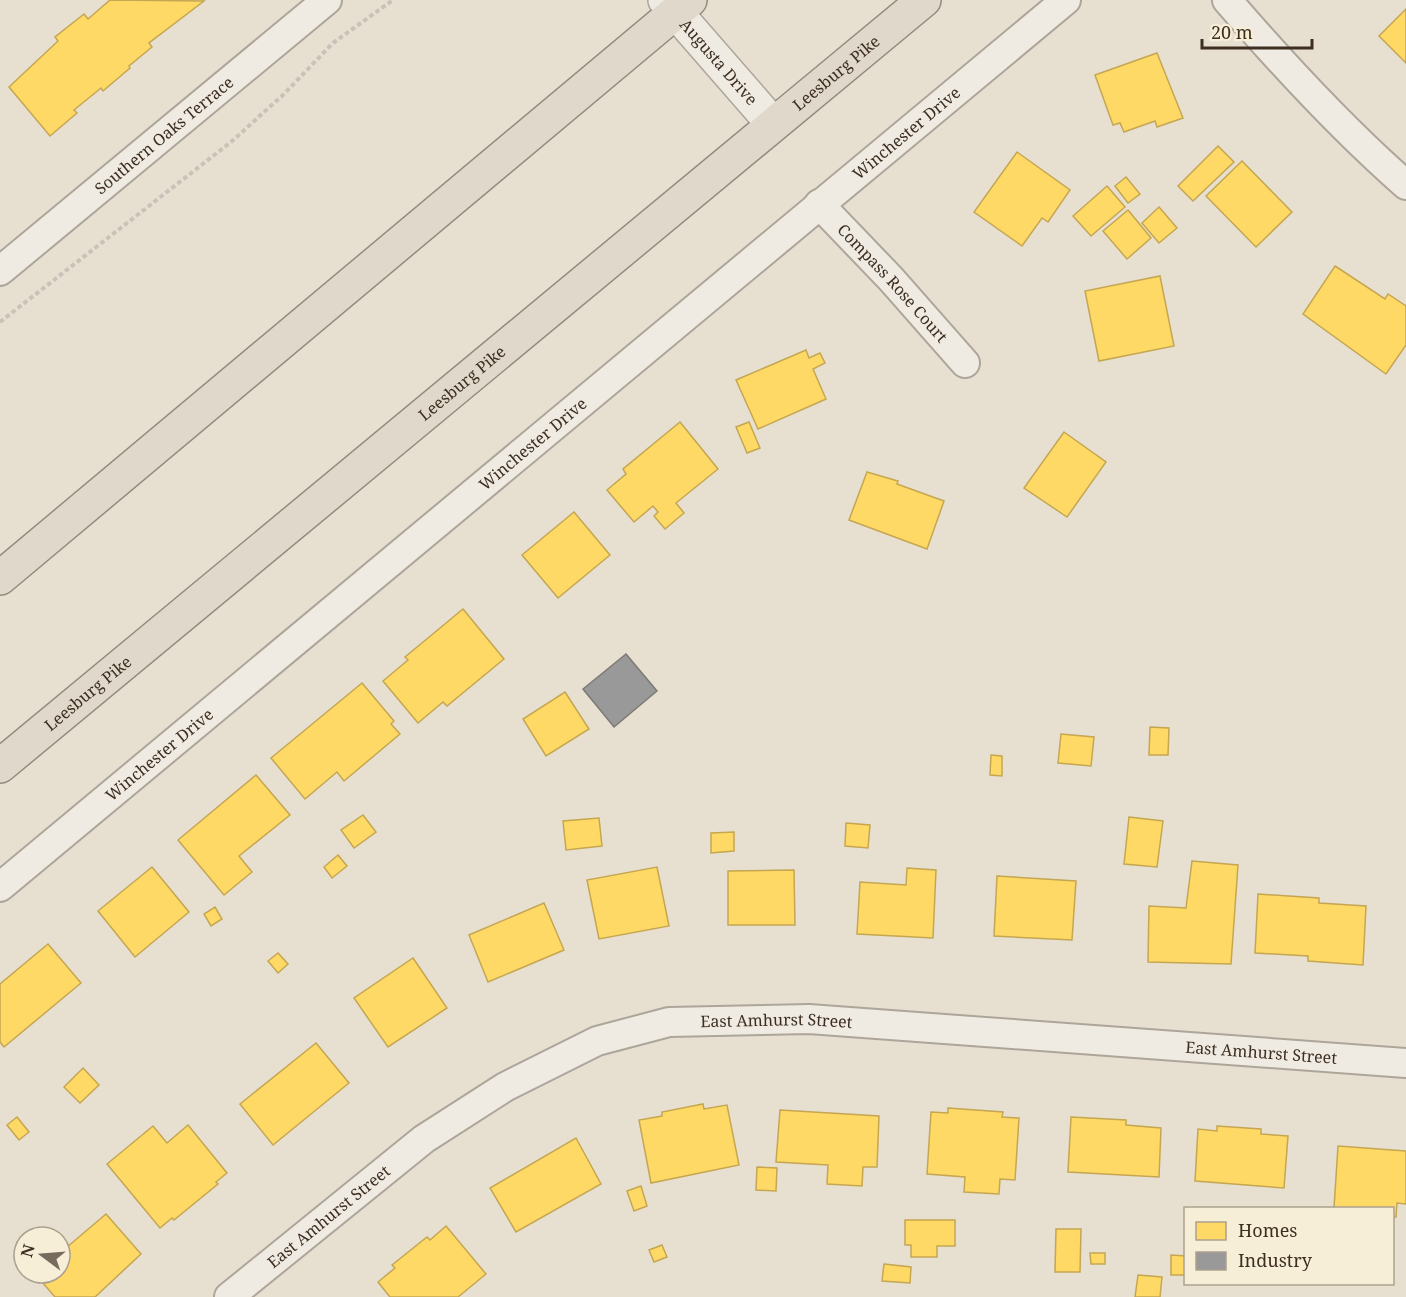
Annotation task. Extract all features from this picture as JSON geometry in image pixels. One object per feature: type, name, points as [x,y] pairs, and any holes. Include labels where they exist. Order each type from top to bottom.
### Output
[{"type":"highway","name":"Leesburg Pike","points":[[0,766],[924,0]]},
{"type":"highway","points":[[0,578],[677,4]]},
{"type":"street","name":"Southern Oaks Terrace","points":[[0,271],[327,0]]},
{"type":"street","name":"Winchester Drive","points":[[0,887],[1066,0]]},
{"type":"street","points":[[1227,0],[1289,72],[1370,153],[1406,185]]},
{"type":"street","name":"Augusta Drive","points":[[677,4],[772,124]]},
{"type":"street","name":"Compass Rose Court","points":[[819,204],[891,279],[965,363]]},
{"type":"street","name":"East Amhurst Street","points":[[229,1297],[424,1139],[505,1087],[597,1041],[669,1022],[809,1019],[1406,1063]]},
{"type":"path","points":[[0,322],[231,142],[284,94],[333,43],[393,0]]},
{"type":"building: Homes","points":[[110,0],[204,1],[149,43],[152,47],[129,66],[130,68],[103,91],[101,88],[74,110],[77,113],[50,136],[9,87],[58,41],[55,37],[84,14],[88,19]]},
{"type":"building: Homes","points":[[1406,9],[1406,63],[1379,36]]},
{"type":"building: Homes","points":[[1157,53],[1183,118],[1157,127],[1155,121],[1124,132],[1120,123],[1113,125],[1095,75]]},
{"type":"building: Homes","points":[[1218,146],[1234,162],[1193,201],[1178,186]]},
{"type":"building: Homes","points":[[1017,152],[1070,190],[1048,222],[1042,218],[1022,246],[974,212]]},
{"type":"building: Homes","points":[[1242,161],[1292,212],[1256,247],[1206,196]]},
{"type":"building: Homes","points":[[1126,177],[1140,194],[1128,203],[1115,186]]},
{"type":"building: Homes","points":[[1107,186],[1125,207],[1091,236],[1073,216]]},
{"type":"building: Homes","points":[[1159,207],[1177,228],[1159,243],[1142,223]]},
{"type":"building: Homes","points":[[1128,210],[1151,238],[1127,259],[1103,231]]},
{"type":"building: Homes","points":[[1335,266],[1385,299],[1388,294],[1406,306],[1406,345],[1386,374],[1303,314]]},
{"type":"building: Homes","points":[[1160,276],[1174,346],[1099,361],[1085,291]]},
{"type":"building: Homes","points":[[806,350],[809,358],[820,353],[825,363],[813,369],[826,399],[758,429],[736,380]]},
{"type":"building: Homes","points":[[680,422],[718,469],[676,503],[684,513],[665,529],[654,516],[658,512],[653,506],[634,522],[607,490],[626,474],[623,469]]},
{"type":"building: Homes","points":[[749,422],[760,448],[747,453],[736,427]]},
{"type":"building: Homes","points":[[1064,432],[1106,462],[1067,517],[1024,488]]},
{"type":"building: Homes","points":[[867,472],[898,481],[897,484],[944,501],[927,549],[849,520]]},
{"type":"building: Homes","points":[[574,512],[610,555],[558,598],[522,555]]},
{"type":"building: Homes","points":[[463,609],[504,659],[447,706],[443,702],[418,723],[383,681],[408,660],[405,657]]},
{"type":"building: Homes","points":[[362,683],[394,721],[391,724],[400,734],[344,781],[337,772],[305,799],[271,758]]},
{"type":"building: Homes","points":[[565,692],[589,729],[546,756],[523,719]]},
{"type":"building: Homes","points":[[1150,727],[1169,728],[1168,755],[1149,755]]},
{"type":"building: Homes","points":[[1061,734],[1094,737],[1091,766],[1058,763]]},
{"type":"building: Homes","points":[[991,755],[1002,756],[1002,776],[990,775]]},
{"type":"building: Homes","points":[[256,775],[290,815],[239,856],[252,872],[224,895],[178,840]]},
{"type":"building: Homes","points":[[363,815],[376,832],[354,848],[341,830]]},
{"type":"building: Homes","points":[[1129,817],[1163,821],[1157,867],[1124,864]]},
{"type":"building: Homes","points":[[599,818],[602,846],[566,850],[563,821]]},
{"type":"building: Homes","points":[[846,823],[870,825],[868,848],[845,846]]},
{"type":"building: Homes","points":[[734,832],[734,851],[711,853],[711,833]]},
{"type":"building: Homes","points":[[338,855],[347,866],[332,878],[324,867]]},
{"type":"building: Homes","points":[[1192,861],[1238,865],[1231,964],[1148,962],[1149,906],[1186,908]]},
{"type":"building: Homes","points":[[152,867],[189,912],[135,957],[98,911]]},
{"type":"building: Homes","points":[[657,867],[669,926],[599,939],[587,880]]},
{"type":"building: Homes","points":[[907,868],[936,870],[933,938],[857,934],[860,882],[906,885]]},
{"type":"building: Homes","points":[[794,870],[795,925],[728,925],[728,871]]},
{"type":"building: Homes","points":[[997,876],[1076,881],[1072,940],[994,936]]},
{"type":"building: Homes","points":[[1258,894],[1319,898],[1319,903],[1366,906],[1363,965],[1308,961],[1308,956],[1255,953]]},
{"type":"building: Homes","points":[[544,903],[564,950],[488,982],[469,935]]},
{"type":"building: Homes","points":[[215,907],[222,919],[211,926],[204,914]]},
{"type":"building: Homes","points":[[48,944],[81,983],[4,1047],[0,1042],[0,984]]},
{"type":"building: Homes","points":[[278,953],[288,964],[278,973],[268,961]]},
{"type":"building: Homes","points":[[413,958],[447,1008],[388,1047],[354,998]]},
{"type":"building: Homes","points":[[316,1043],[349,1083],[273,1145],[240,1104]]},
{"type":"building: Homes","points":[[83,1068],[99,1085],[80,1103],[64,1087]]},
{"type":"building: Homes","points":[[703,1104],[704,1109],[727,1105],[739,1165],[651,1183],[639,1120],[662,1116],[662,1112]]},
{"type":"building: Homes","points":[[948,1108],[1003,1112],[1002,1117],[1019,1118],[1015,1180],[1000,1179],[999,1194],[964,1192],[965,1177],[927,1174],[931,1112],[948,1113]]},
{"type":"building: Homes","points":[[780,1110],[879,1116],[877,1167],[863,1167],[862,1186],[827,1184],[828,1165],[776,1162]]},
{"type":"building: Homes","points":[[17,1117],[29,1132],[19,1140],[7,1125]]},
{"type":"building: Homes","points":[[1071,1117],[1126,1120],[1126,1125],[1161,1128],[1159,1177],[1068,1172]]},
{"type":"building: Homes","points":[[188,1125],[227,1173],[216,1182],[218,1184],[174,1220],[172,1218],[160,1228],[107,1164],[153,1126],[167,1143]]},
{"type":"building: Homes","points":[[1217,1126],[1261,1129],[1261,1134],[1288,1136],[1284,1188],[1195,1181],[1198,1129],[1217,1131]]},
{"type":"building: Homes","points":[[576,1138],[601,1184],[516,1232],[490,1188]]},
{"type":"building: Homes","points":[[1338,1146],[1406,1151],[1406,1204],[1397,1203],[1396,1217],[1394,1217],[1394,1207],[1334,1207]]},
{"type":"building: Homes","points":[[757,1167],[777,1168],[776,1191],[756,1190]]},
{"type":"building: Homes","points":[[641,1186],[647,1206],[634,1211],[627,1191]]},
{"type":"building: Homes","points":[[106,1214],[141,1254],[95,1297],[55,1297],[45,1285],[72,1285],[72,1243]]},
{"type":"building: Homes","points":[[905,1220],[955,1220],[955,1246],[937,1246],[937,1257],[911,1257],[911,1245],[905,1245]]},
{"type":"building: Homes","points":[[446,1226],[486,1274],[458,1297],[390,1297],[378,1282],[395,1268],[392,1265],[427,1237],[430,1240]]},
{"type":"building: Homes","points":[[1056,1229],[1081,1229],[1080,1272],[1055,1272]]},
{"type":"building: Homes","points":[[662,1245],[667,1257],[654,1262],[649,1250]]},
{"type":"building: Homes","points":[[1090,1253],[1105,1253],[1105,1264],[1091,1264]]},
{"type":"building: Homes","points":[[1171,1255],[1184,1256],[1184,1275],[1171,1275]]},
{"type":"building: Homes","points":[[884,1264],[911,1267],[910,1283],[882,1281]]},
{"type":"building: Homes","points":[[1138,1275],[1162,1277],[1160,1297],[1135,1297]]},
{"type":"building: Industry","points":[[626,654],[657,691],[614,727],[583,689]]}]
